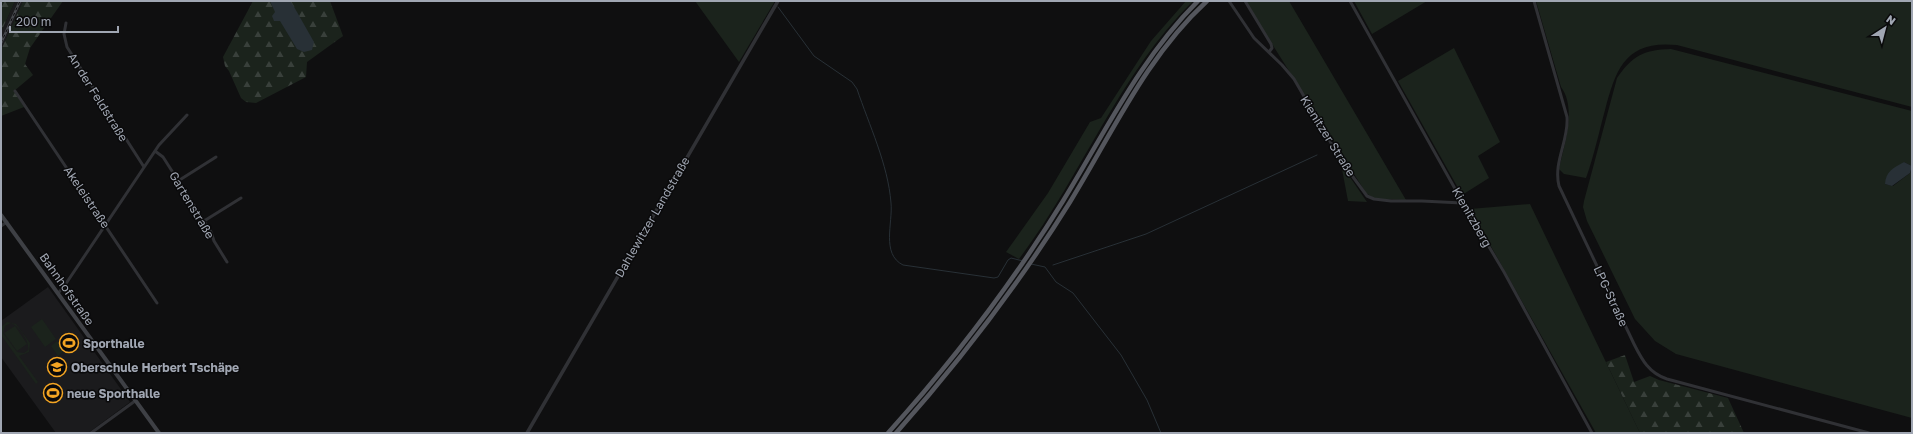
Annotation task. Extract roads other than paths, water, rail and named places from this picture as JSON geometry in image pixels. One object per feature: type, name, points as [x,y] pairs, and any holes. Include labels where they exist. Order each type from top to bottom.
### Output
[{"type":"highway","points":[[888,433],[956,354],[1020,267],[1063,202],[1138,74],[1170,30],[1198,1]]},
{"type":"highway","points":[[896,433],[970,345],[1026,269],[1069,202],[1143,77],[1172,37],[1207,1]]},
{"type":"main road","name":"Bahnhofstraße","points":[[1,215],[159,433]]},
{"type":"street","name":"Dahlewitzer Landstraße","points":[[527,433],[778,1]]},
{"type":"street","name":"Kienitzer Straße","points":[[1230,1],[1249,32],[1294,79],[1342,162],[1367,196],[1374,199],[1391,201],[1462,203]]},
{"type":"street","points":[[1245,1],[1270,41],[1272,48],[1269,52]]},
{"type":"street","name":"Kienitzberg","points":[[1350,1],[1462,203],[1504,272],[1592,433]]},
{"type":"street","name":"LPG-Straße","points":[[1534,1],[1567,117],[1567,127],[1558,164],[1559,186],[1634,344],[1646,365],[1654,373],[1666,379],[1869,433]]},
{"type":"street","name":"An der Feldstraße","points":[[66,23],[64,34],[67,47],[108,114],[144,167]]},
{"type":"street","name":"Akeleistraße","points":[[16,91],[157,304]]},
{"type":"street","points":[[58,293],[63,288],[155,151],[187,116]]},
{"type":"street","name":"Gartenstraße","points":[[155,151],[163,156],[204,221],[227,262]]},
{"type":"street","points":[[178,181],[216,157]]},
{"type":"street","points":[[204,221],[241,198]]},
{"type":"street","points":[[1,226],[7,222]]},
{"type":"street","points":[[91,433],[136,401]]},
{"type":"waterway","points":[[778,7],[814,56],[852,82],[857,89],[886,174],[891,203],[890,246],[896,260],[903,265],[994,278],[998,277],[1008,260],[1011,258],[1023,261]]},
{"type":"waterway","points":[[1053,265],[1146,234],[1317,155]]},
{"type":"waterway","points":[[1031,264],[1045,267],[1056,282],[1073,293],[1121,355],[1147,400],[1161,433]]},
{"type":"railway","points":[[1,43],[20,1]]},
{"type":"place","name":"Sporthalle","points":[[69,343]]},
{"type":"place","name":"Oberschule Herbert Tschäpe","points":[[57,367]]},
{"type":"place","name":"neue Sporthalle","points":[[53,393]]}]
